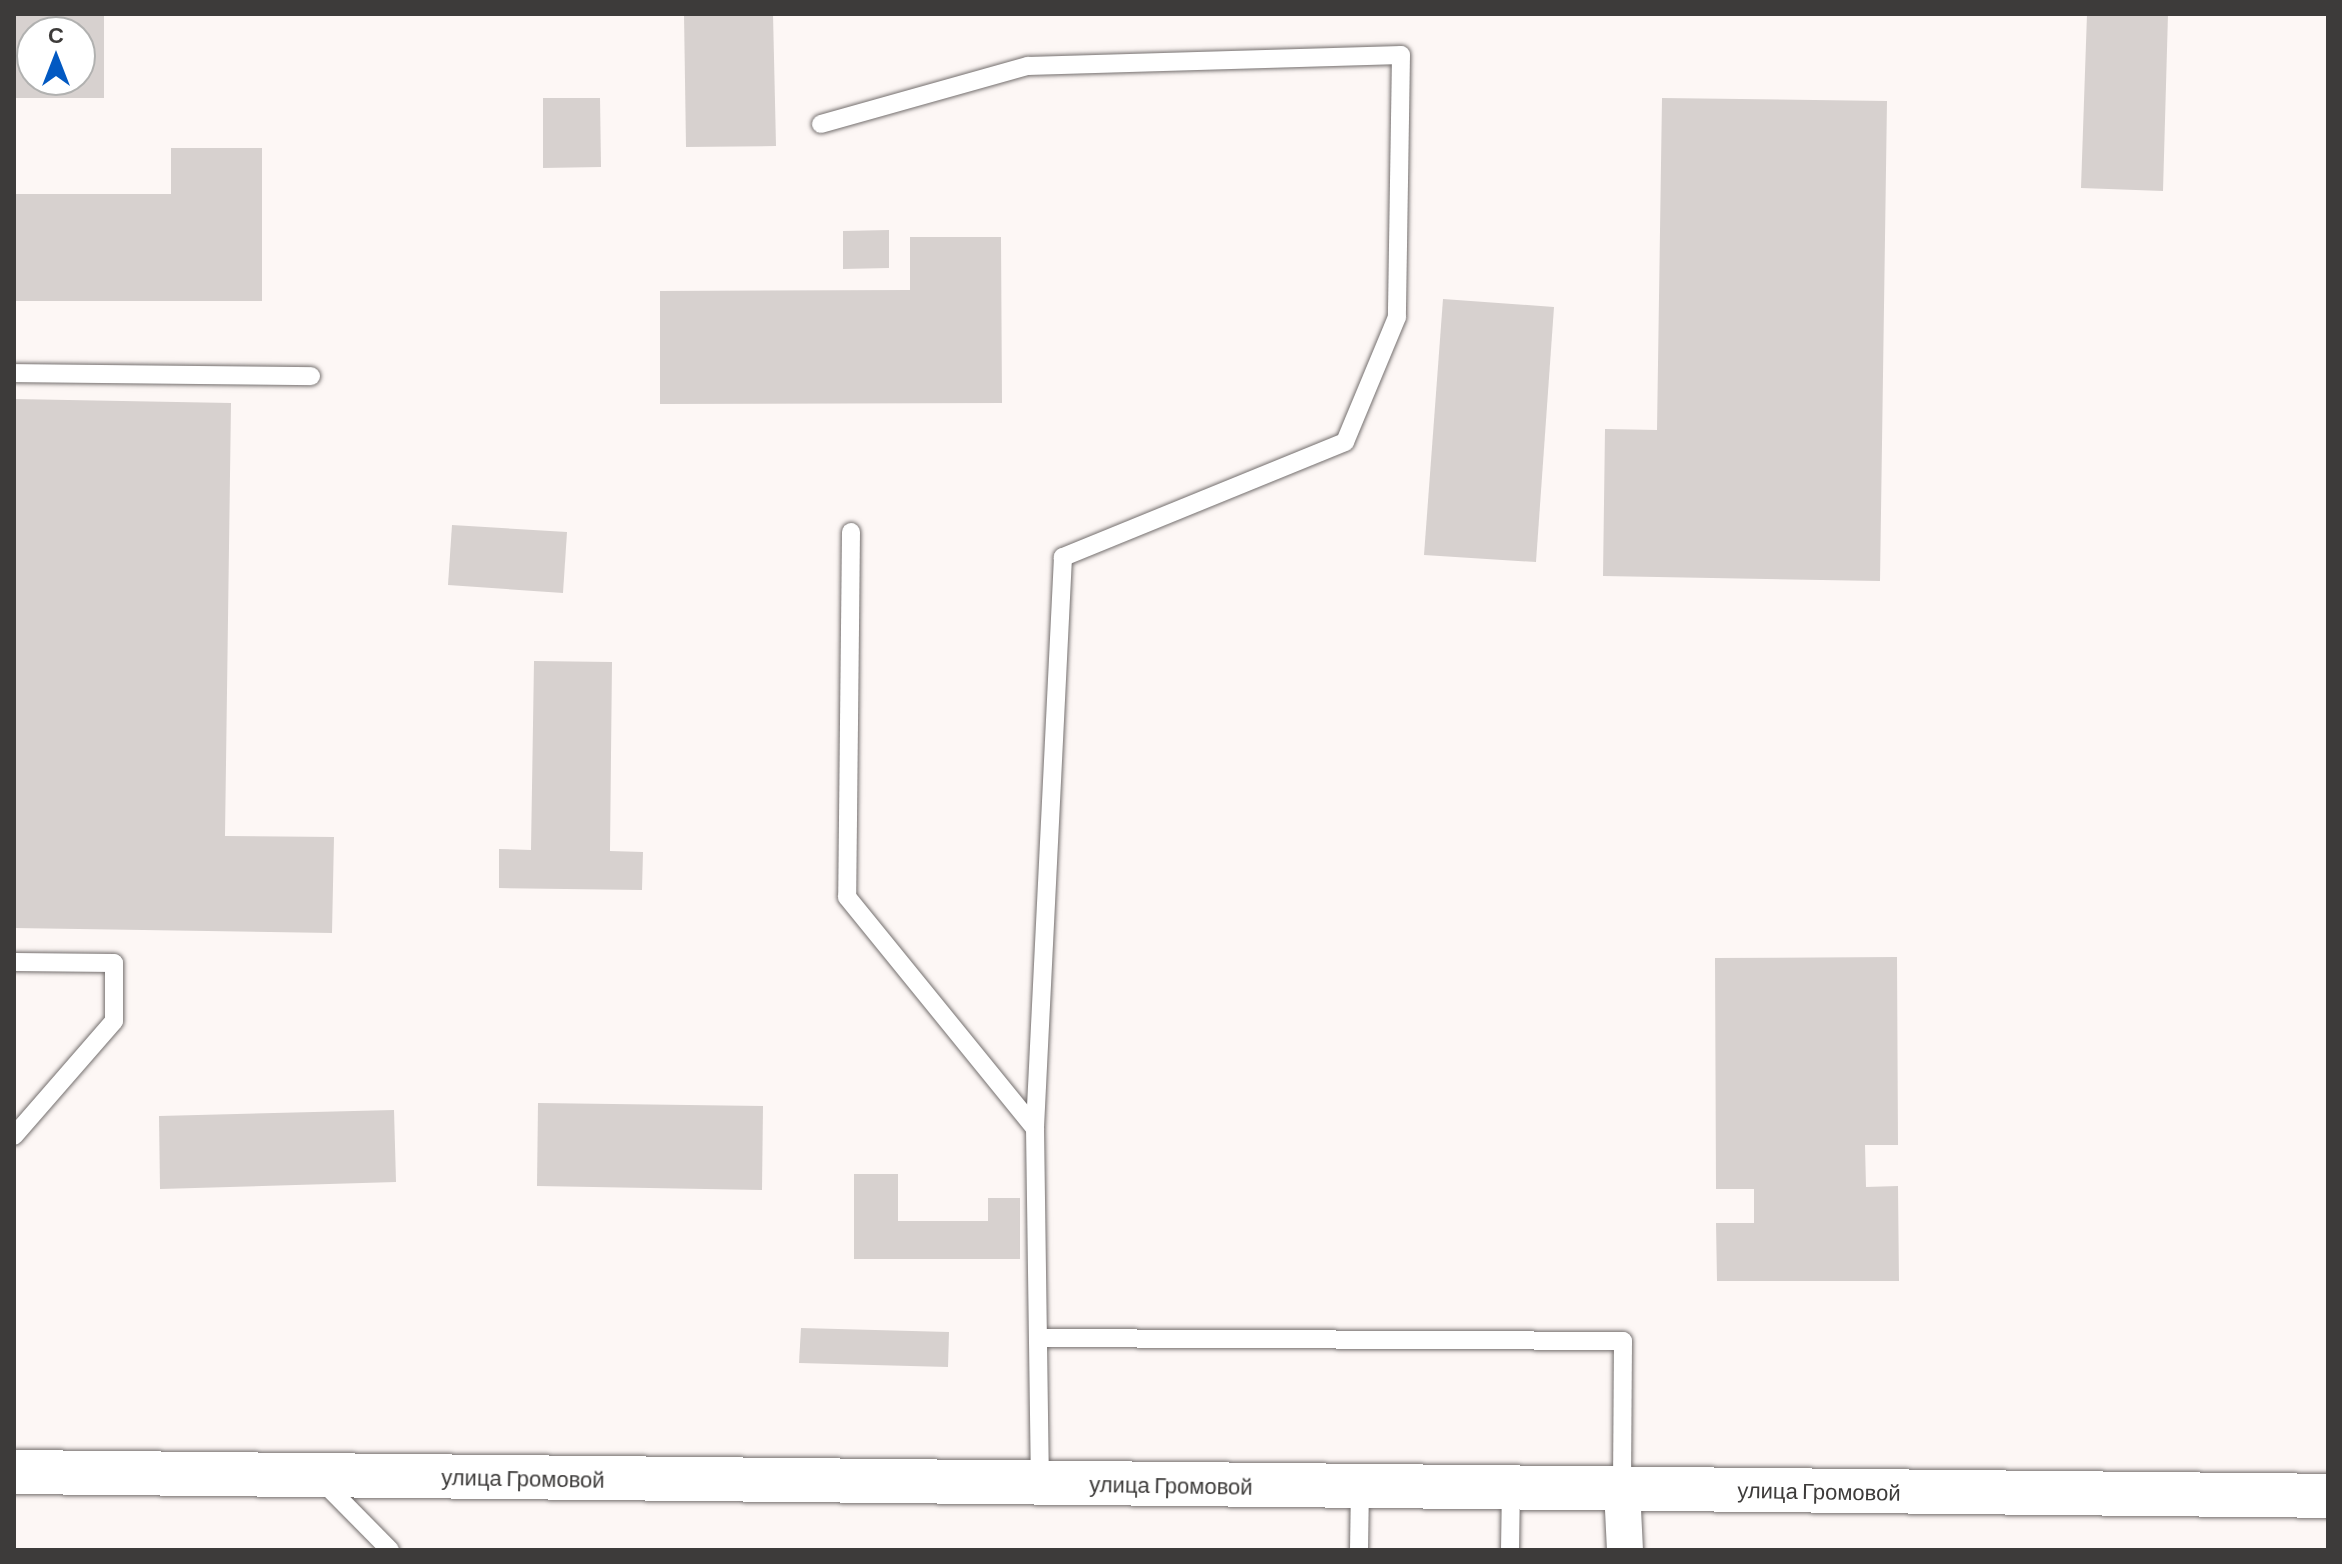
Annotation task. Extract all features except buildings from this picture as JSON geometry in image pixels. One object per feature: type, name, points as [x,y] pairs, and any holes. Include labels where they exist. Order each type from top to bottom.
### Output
[{"type":"main road","name":"улица Громовой","points":[[14,1472],[2328,1496]]},
{"type":"street","points":[[1622,1489],[1625,1550]]},
{"type":"lane","points":[[821,124],[1028,66],[1401,55],[1397,317],[1345,442],[1063,557],[1035,1128],[1040,1483]]},
{"type":"lane","points":[[14,373],[311,376]]},
{"type":"lane","points":[[851,532],[847,897],[1035,1128]]},
{"type":"lane","points":[[14,962],[114,963],[114,1021],[14,1136]]},
{"type":"lane","points":[[1038,1338],[1623,1341],[1622,1489]]},
{"type":"lane","points":[[317,1476],[390,1550]]},
{"type":"lane","points":[[1359,1550],[1360,1487]]},
{"type":"lane","points":[[1510,1550],[1511,1488]]}]
